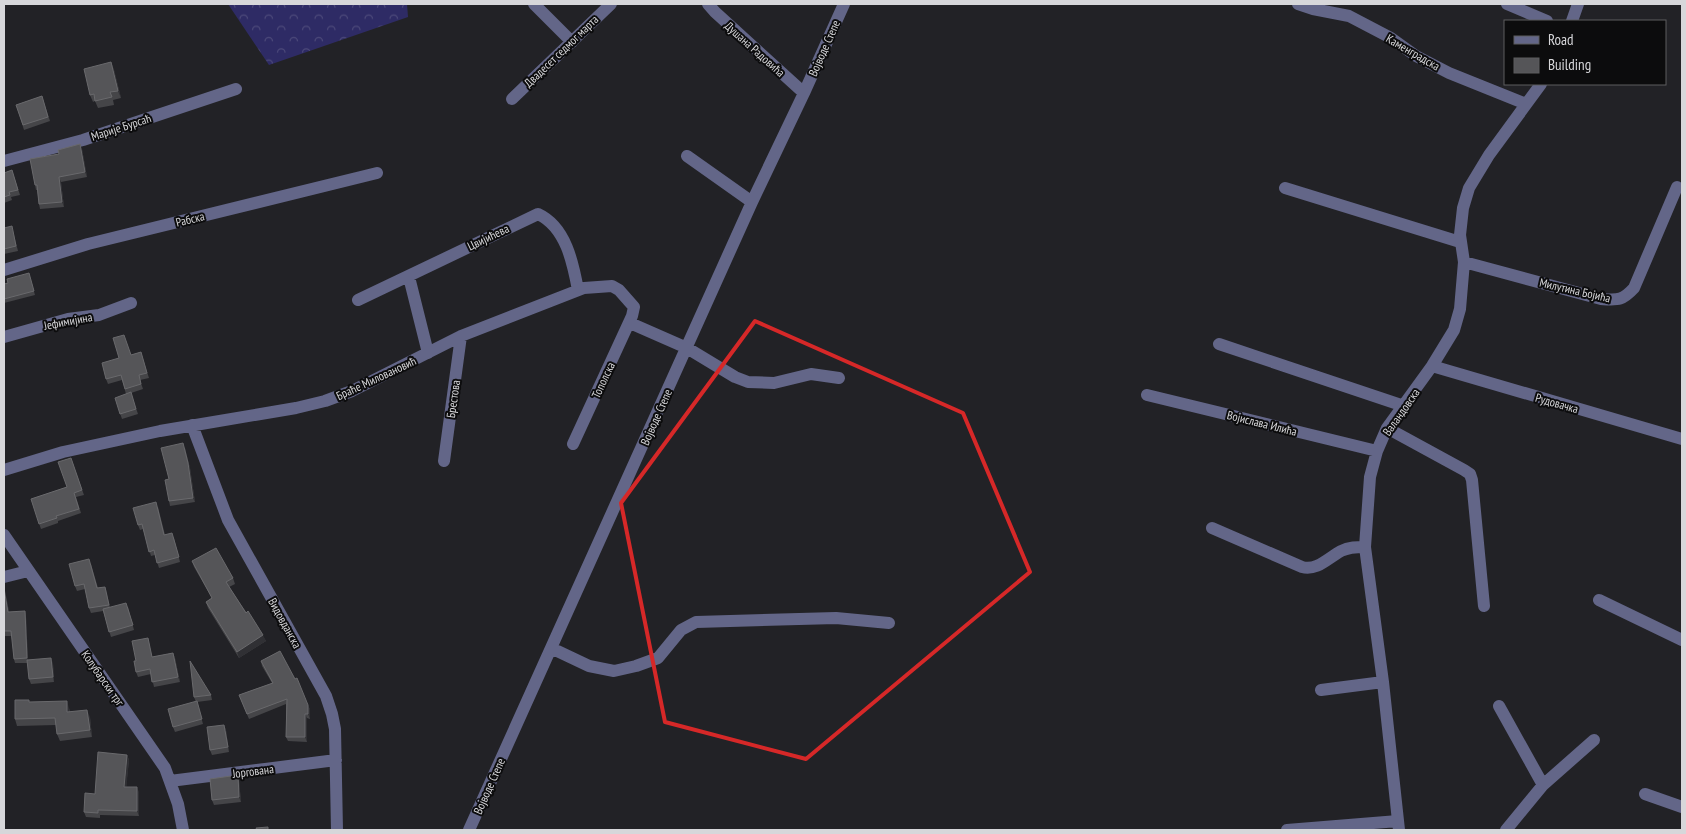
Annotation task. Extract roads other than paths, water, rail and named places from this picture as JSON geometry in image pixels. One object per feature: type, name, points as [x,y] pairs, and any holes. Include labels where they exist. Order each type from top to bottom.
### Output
[{"type":"street","points":[[534,4],[572,42]]},
{"type":"street","name":"Двадесет седмог марта","points":[[512,99],[611,4]]},
{"type":"street","name":"Душана Радовића","points":[[708,4],[804,93]]},
{"type":"street","name":"Војводе Степе","points":[[469,830],[752,202],[844,4]]},
{"type":"street","name":"Каменградска","points":[[1298,4],[1349,16],[1391,38],[1416,56],[1526,104]]},
{"type":"street","points":[[1507,4],[1545,20]]},
{"type":"street","points":[[1572,20],[1578,4]]},
{"type":"street","name":"Валандовска","points":[[1398,826],[1383,682],[1365,547],[1370,478],[1377,451],[1387,428],[1432,366],[1454,330],[1460,309],[1464,262],[1460,242],[1463,208],[1469,188],[1489,155],[1540,85]]},
{"type":"street","name":"Марије Бурсаћ","points":[[4,161],[83,140],[236,89]]},
{"type":"street","points":[[687,156],[752,202]]},
{"type":"street","name":"Рабска","points":[[4,270],[88,244],[378,173]]},
{"type":"street","name":"Милутина Бојића","points":[[1464,262],[1601,299],[1626,297],[1634,288],[1677,187]]},
{"type":"street","points":[[1285,188],[1460,242]]},
{"type":"street","name":"Цвијићева","points":[[358,300],[538,214],[546,217],[557,229],[572,258],[578,290]]},
{"type":"street","points":[[409,276],[428,353]]},
{"type":"street","name":"Браће Миловановић","points":[[4,470],[63,452],[192,425],[296,408],[325,401],[352,391],[462,336],[578,290],[594,286],[612,286],[619,290],[634,307],[631,319]]},
{"type":"street","name":"Јефимијина","points":[[4,337],[68,319],[99,315],[131,303]]},
{"type":"street","points":[[631,319],[687,348],[735,377],[748,382],[774,383],[811,374],[839,378]]},
{"type":"street","name":"Тополска","points":[[573,444],[631,319]]},
{"type":"street","name":"Брестова","points":[[444,461],[462,336]]},
{"type":"street","points":[[1218,344],[1404,406]]},
{"type":"street","name":"Рудовачка","points":[[1432,366],[1682,439]]},
{"type":"street","name":"Војислава Илића","points":[[1147,395],[1377,451]]},
{"type":"street","name":"Видовданска","points":[[192,425],[228,520],[326,696],[335,729],[337,830]]},
{"type":"street","points":[[1387,428],[1470,474],[1484,606]]},
{"type":"street","points":[[1212,528],[1309,569],[1348,548],[1365,547]]},
{"type":"street","name":"Колубарски трг","points":[[4,535],[165,768],[178,804],[183,830]]},
{"type":"street","points":[[4,577],[28,571]]},
{"type":"street","points":[[1599,600],[1682,640]]},
{"type":"street","points":[[551,648],[589,666],[614,670],[636,666],[658,658],[681,630],[696,622],[836,618],[889,623]]},
{"type":"street","points":[[1321,690],[1383,682]]},
{"type":"street","points":[[1499,706],[1542,785]]},
{"type":"street","points":[[1506,830],[1542,785],[1594,740]]},
{"type":"street","name":"Јоргована","points":[[170,782],[336,760]]},
{"type":"street","points":[[1645,794],[1682,807]]},
{"type":"street","points":[[1287,830],[1398,826]]}]
